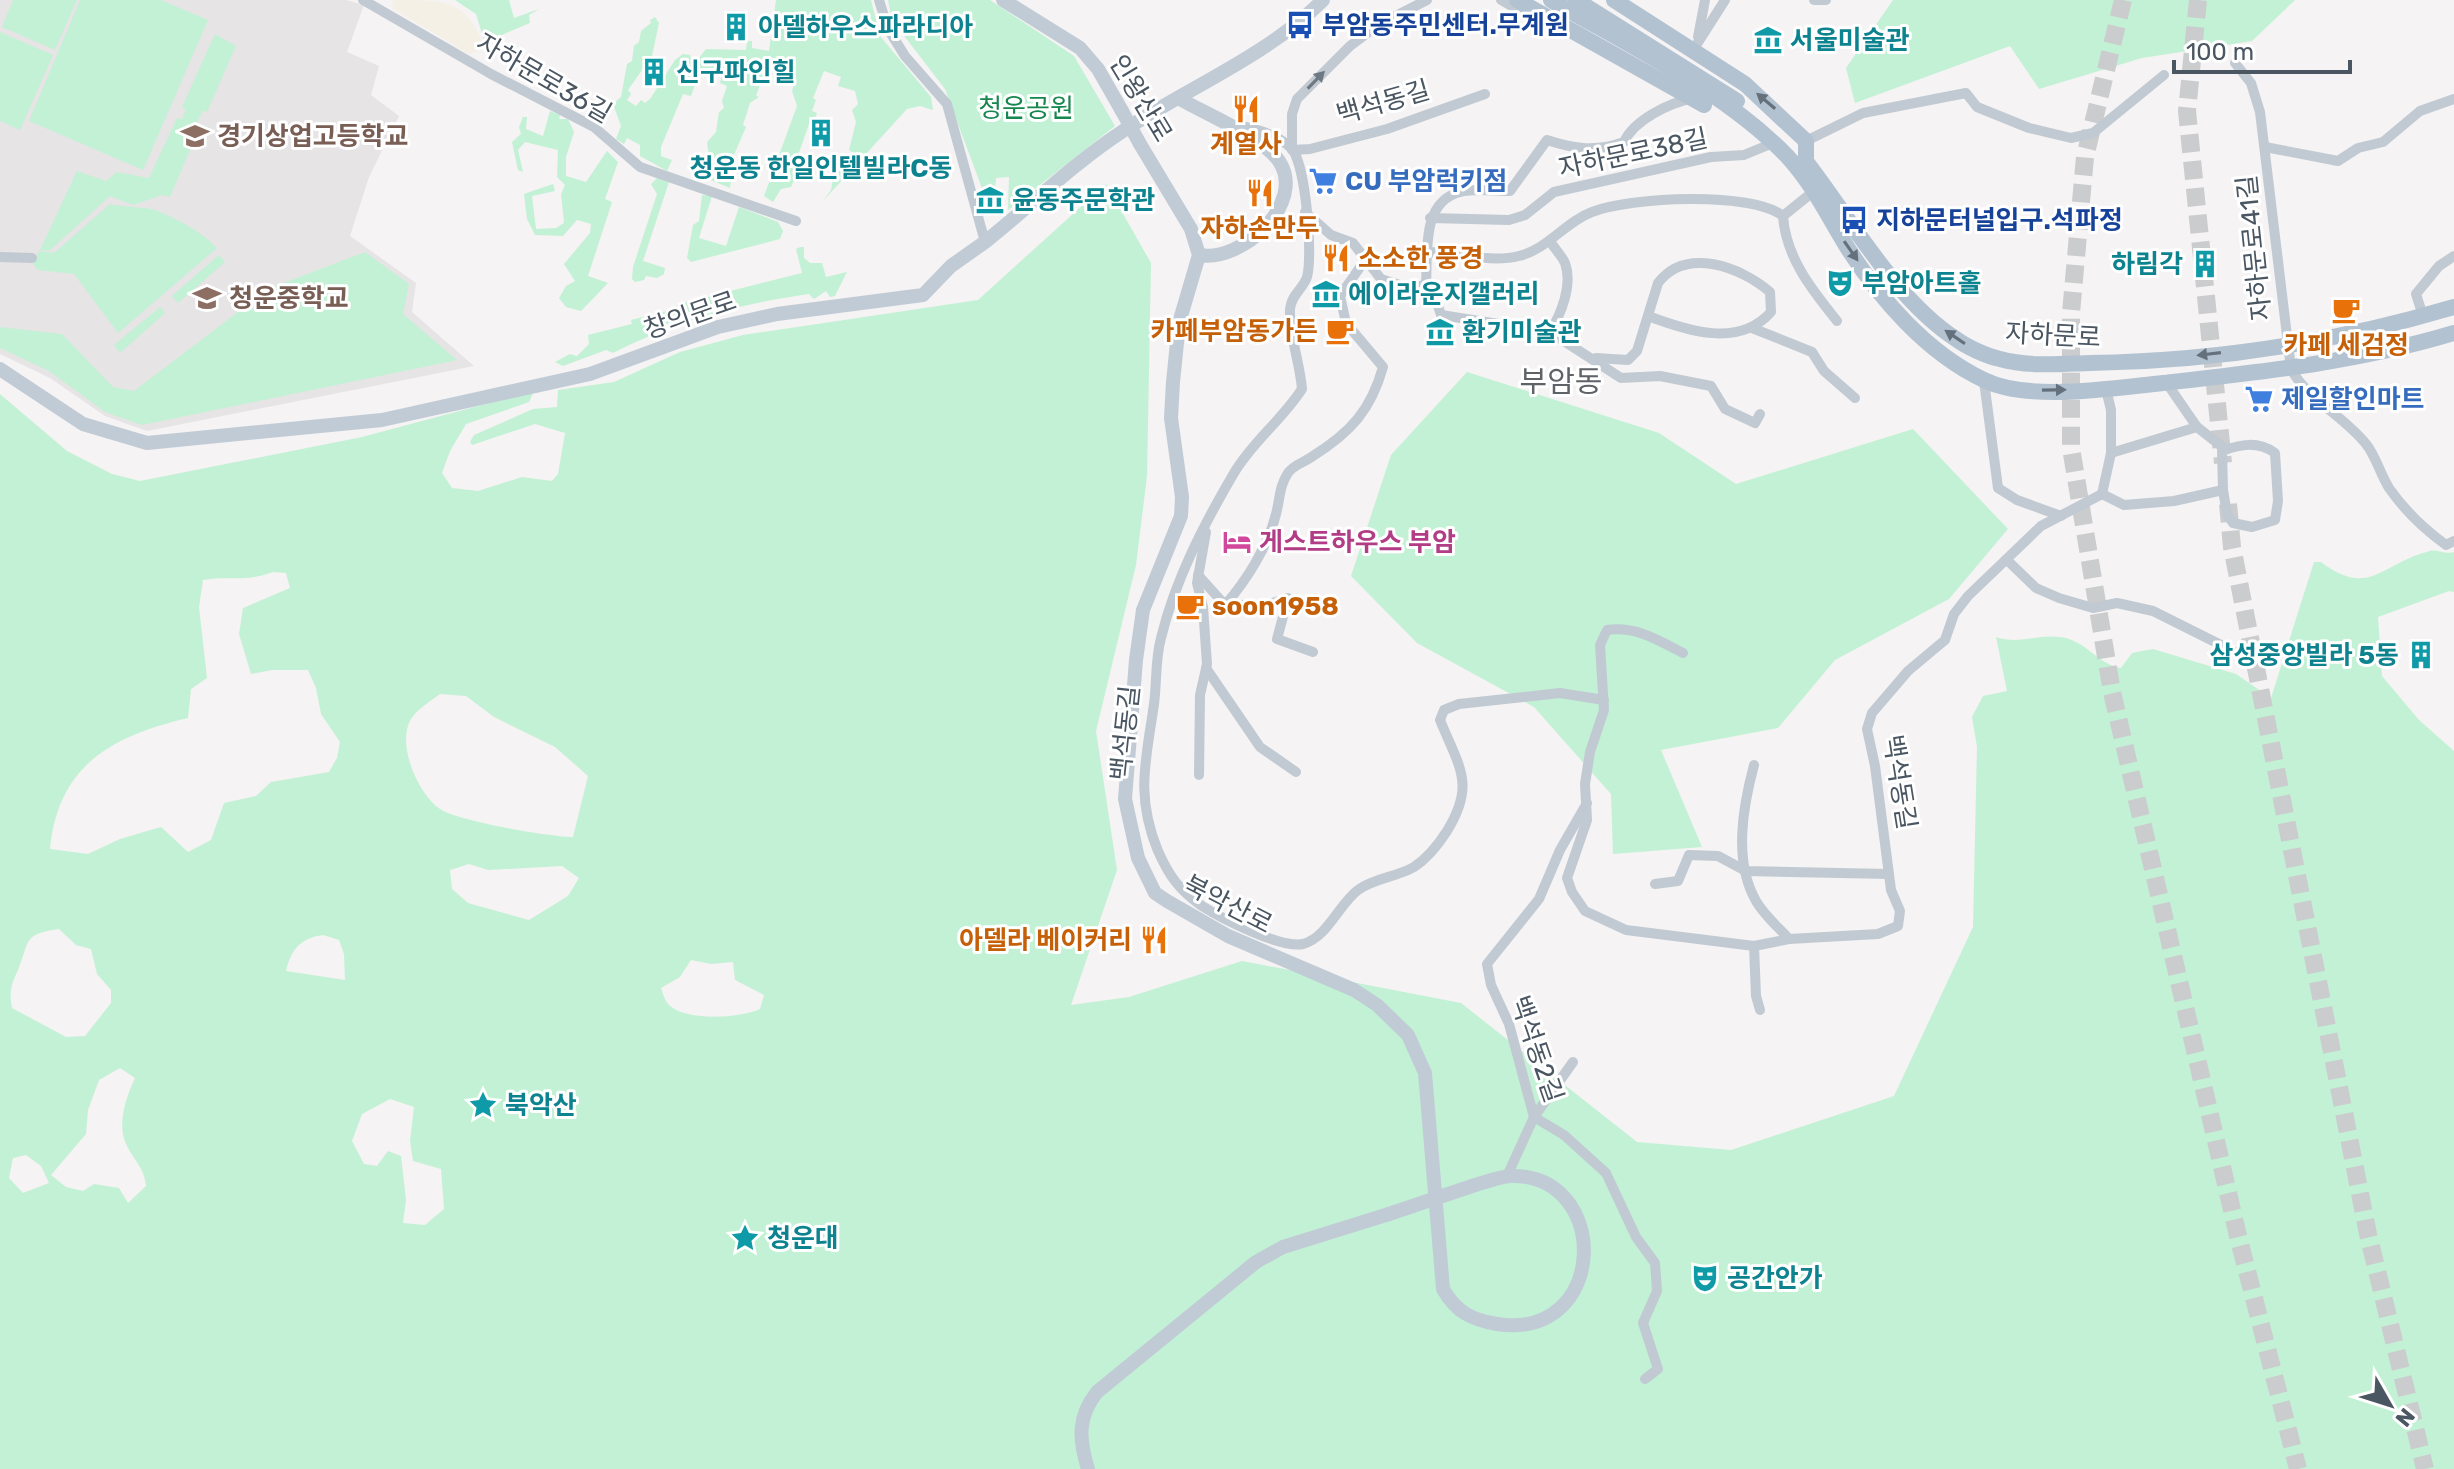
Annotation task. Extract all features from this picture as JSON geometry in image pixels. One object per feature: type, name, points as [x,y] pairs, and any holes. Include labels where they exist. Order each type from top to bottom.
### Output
[{"type":"main road","points":[[1517,0],[1732,121],[1752,124]]},
{"type":"main road","name":"자하문로","points":[[1551,0],[1752,124],[1773,143],[1814,191],[1849,250],[1901,317],[1947,357],[1984,381],[2027,390],[2106,389],[2364,358],[2454,333]]},
{"type":"main road","name":"자하문로","points":[[1576,0],[1702,76],[1769,126],[1806,163],[1881,263],[1928,316],[1956,340],[1999,359],[2047,364],[2120,363],[2286,345],[2360,333],[2454,307]]},
{"type":"main road","points":[[1614,0],[1696,47],[1745,84],[1806,141],[1806,163]]},
{"type":"street","name":"자하문로36길","points":[[363,0],[491,74],[594,127],[640,167],[796,221]]},
{"type":"street","points":[[879,0],[888,29],[905,56],[947,104],[985,242]]},
{"type":"street","name":"인왕산로","points":[[1003,0],[1080,48],[1098,69],[1191,229],[1199,255]]},
{"type":"street","name":"창의문로","points":[[0,369],[83,424],[147,443],[382,420],[590,374],[718,327],[777,314],[923,295],[951,266],[1123,131],[1180,99],[1276,37],[1323,0]]},
{"type":"street","points":[[1292,150],[1292,114],[1297,99],[1350,46],[1378,25],[1427,0]]},
{"type":"street","points":[[1501,0],[1651,81],[1687,95]]},
{"type":"street","points":[[1696,47],[1705,0]]},
{"type":"street","points":[[1696,47],[1725,0]]},
{"type":"street","points":[[1814,0],[1826,0]]},
{"type":"street","name":"자하문로41길","points":[[2235,63],[2251,83],[2260,112],[2291,369]]},
{"type":"street","points":[[1806,141],[1863,113],[1966,93],[1977,107],[2029,128],[2071,138],[2093,133],[2164,75]]},
{"type":"street","name":"백석동길","points":[[1485,94],[1387,129],[1310,149],[1292,150],[1302,176],[1309,257],[1306,279],[1294,295],[1290,309],[1302,389],[1287,412],[1250,448],[1175,591],[1160,639],[1142,803],[1167,873],[1181,892],[1209,910],[1257,933],[1292,945],[1305,944],[1319,934],[1359,890],[1413,867],[1438,845],[1462,807],[1464,784],[1440,720],[1444,710],[1459,704],[1560,693],[1604,700]]},
{"type":"street","points":[[1426,284],[1430,218],[1439,203],[1460,192],[1510,191],[1547,140],[1577,150],[1618,145],[1624,142],[1631,128],[1687,95]]},
{"type":"street","points":[[1180,99],[1269,151],[1279,161],[1285,186],[1273,217],[1254,239],[1222,255],[1199,255]]},
{"type":"street","name":"자하문로41길","points":[[2265,147],[2338,161],[2358,148],[2383,142],[2420,111],[2454,99]]},
{"type":"street","points":[[1222,123],[1258,129],[1292,150]]},
{"type":"street","name":"자하문로38길","points":[[1430,218],[1509,220],[1525,215],[1554,192],[1711,157],[1744,155],[1773,143]]},
{"type":"street","points":[[1783,216],[1814,191]]},
{"type":"street","points":[[1428,252],[1503,259],[1528,253],[1591,212],[1615,206],[1742,200],[1771,206],[1783,216],[1784,233],[1798,267],[1837,321]]},
{"type":"street","points":[[1305,212],[1331,235],[1353,243],[1367,257],[1381,279],[1406,287],[1431,285],[1441,315],[1550,332],[1621,378],[1660,376],[1711,386],[1725,409],[1755,423],[1760,414]]},
{"type":"street","points":[[1550,241],[1565,263],[1566,289],[1560,316],[1550,332]]},
{"type":"street","name":"북악산로","points":[[1199,255],[1179,323],[1173,382],[1171,418],[1181,516],[1143,610],[1136,660],[1125,799],[1138,858],[1155,893],[1167,901],[1228,936],[1354,990],[1377,1005],[1408,1035],[1425,1073],[1443,1289],[1463,1314],[1506,1325],[1537,1318],[1555,1310],[1568,1298],[1583,1271],[1586,1249],[1580,1225],[1560,1197],[1536,1181],[1507,1176]]},
{"type":"street","points":[[2423,316],[2416,294],[2439,266],[2454,256]]},
{"type":"street","points":[[0,257],[32,258]]},
{"type":"street","points":[[1225,605],[1244,583],[1270,531],[1281,486],[1290,470],[1315,455],[1364,416],[1376,391],[1383,367],[1346,323],[1340,296],[1367,257]]},
{"type":"street","points":[[1578,353],[1609,361],[1628,360],[1637,351],[1658,283],[1665,274],[1697,261],[1755,279],[1770,292],[1771,312],[1752,328],[1731,334],[1714,333],[1648,316]]},
{"type":"street","points":[[1752,328],[1812,352],[1824,371],[1855,398]]},
{"type":"street","points":[[2291,369],[2306,389],[2345,420],[2369,446],[2388,487],[2419,525],[2450,543]]},
{"type":"street","name":"자하문로","points":[[1984,381],[1998,488],[2017,500],[2061,516]]},
{"type":"street","points":[[2166,382],[2197,427],[2225,449],[2263,444],[2275,453],[2278,501],[2275,520],[2252,527],[2233,523],[2227,514],[2223,490],[2222,451],[2225,449]]},
{"type":"street","points":[[2106,389],[2111,410],[2111,453],[2102,494],[2124,505],[2174,501],[2223,490]]},
{"type":"street","points":[[2111,453],[2197,427]]},
{"type":"street","name":"백석동길","points":[[1683,653],[1624,628],[1607,630],[1600,645],[1604,700],[1585,784],[1587,820],[1567,878],[1585,911],[1626,930],[1754,946],[1789,939],[1878,934],[1898,926],[1900,911],[1891,890],[1875,766],[1867,729],[1872,713],[1908,671],[1945,640],[1954,614],[1968,596],[2008,561],[2041,526],[2102,494]]},
{"type":"street","points":[[1199,775],[1200,695],[1206,668],[1198,575],[1207,526]]},
{"type":"street","points":[[2008,561],[2036,588],[2059,598],[2093,608],[2117,603],[2153,611],[2243,656]]},
{"type":"street","points":[[1198,575],[1225,605],[1266,605],[1288,598],[1277,639],[1313,652]]},
{"type":"street","points":[[1206,668],[1260,747],[1296,772]]},
{"type":"street","points":[[1754,765],[1742,810],[1746,871],[1757,903],[1789,939]]},
{"type":"street","name":"백석동2길","points":[[1588,801],[1560,850],[1539,899],[1487,964],[1491,985],[1509,1024],[1534,1117],[1564,1135],[1606,1173],[1636,1237],[1655,1263],[1657,1291],[1643,1323],[1658,1369],[1645,1379]]},
{"type":"street","points":[[1655,884],[1678,881],[1689,855],[1718,856],[1746,871],[1889,874]]},
{"type":"street","points":[[1754,946],[1756,996],[1760,1010]]},
{"type":"street","points":[[1088,1469],[1081,1425],[1087,1406],[1097,1392],[1256,1262],[1283,1247],[1507,1176],[1534,1117],[1573,1062]]},
{"type":"shaded area","points":[[0,0],[346,0],[364,5],[347,52],[379,66],[371,95],[399,116],[369,177],[350,236],[416,283],[412,312],[474,366],[147,431],[105,416],[50,378],[0,354]]},
{"type":"green space","points":[[13,0],[77,0],[55,50],[2,27]]},
{"type":"green space","points":[[80,0],[161,0],[208,20],[143,170],[29,121]]},
{"type":"green space","points":[[455,0],[509,0],[514,18],[539,9],[529,15],[530,23],[492,39],[487,50],[476,14]]},
{"type":"green space","points":[[776,0],[871,0],[880,36],[931,97],[933,110],[920,106],[907,109],[823,201],[831,190],[835,167],[844,159],[852,162],[855,154],[849,150],[856,122],[852,110],[858,104],[855,91],[838,86],[841,77],[824,71],[813,98],[816,100],[812,111],[817,113],[814,121],[810,121],[792,173],[796,175],[791,187],[781,189],[773,202],[764,196],[797,106],[792,91],[795,81],[787,78],[788,73],[770,66],[767,74],[764,73],[756,96],[759,97],[750,103],[743,125],[746,127],[730,164],[733,166],[730,188],[701,176],[700,169],[709,157],[707,142],[716,132],[719,112],[724,108],[722,101],[727,86],[720,83],[722,75],[701,68],[691,96],[683,94],[661,147],[661,156],[672,160],[667,171],[640,156],[640,145],[627,138],[624,144],[616,139],[621,126],[613,104],[621,97],[627,64],[632,61],[634,46],[639,42],[641,31],[651,23],[650,20],[655,17],[659,23],[652,56],[628,90],[631,94],[627,100],[636,106],[641,100],[645,103],[650,99],[675,60],[683,54],[690,55],[692,63],[706,49],[746,50],[747,41],[752,41],[752,48],[769,51]]},
{"type":"green space","name":"청운공원","points":[[888,0],[990,0],[1074,56],[1115,126],[1008,210],[1009,177],[996,178],[995,190],[983,191],[945,89],[892,20]]},
{"type":"green space","points":[[1893,0],[2295,0],[2252,41],[2142,58],[2039,89],[2010,46],[1855,103],[1846,68]]},
{"type":"green space","points":[[0,32],[53,55],[20,130],[0,121]]},
{"type":"green space","points":[[215,34],[236,46],[207,112],[203,110],[194,129],[198,131],[170,197],[162,195],[133,205],[110,196],[49,251],[40,250],[77,171],[106,181],[117,172],[149,178],[177,118],[182,119],[186,110],[182,107]]},
{"type":"green space","points":[[550,111],[560,115],[559,119],[568,119],[574,132],[566,157],[566,176],[586,182],[607,151],[618,162],[605,199],[612,202],[588,276],[608,283],[581,311],[566,307],[559,298],[566,286],[575,281],[564,264],[590,233],[591,224],[577,220],[563,236],[535,235],[527,219],[524,194],[553,184],[555,191],[532,196],[536,229],[556,228],[564,223],[561,194],[565,185],[557,177],[558,150],[525,142],[518,150],[523,172],[518,170],[512,142],[521,134],[519,127],[523,117],[527,117],[526,129],[543,136]]},
{"type":"green space","points":[[657,178],[669,182],[643,261],[665,268],[664,274],[657,278],[646,276],[644,280],[635,282],[632,279],[633,267],[657,194],[651,184]]},
{"type":"green space","points":[[1106,184],[1151,263],[1147,476],[1136,565],[1096,731],[1117,870],[1071,1005],[1129,997],[1242,961],[1461,1003],[1637,1142],[1731,1150],[1894,1096],[1973,927],[1977,747],[1972,717],[1983,696],[2007,691],[1996,637],[2012,640],[2052,636],[2069,639],[2105,662],[2121,668],[2132,653],[2153,649],[2236,674],[2271,698],[2314,562],[2321,562],[2352,578],[2364,578],[2430,551],[2454,552],[2454,592],[2449,591],[2378,617],[2382,676],[2419,720],[2454,751],[2454,1469],[0,1469],[0,394],[67,451],[112,474],[140,481],[362,437],[534,391],[529,402],[466,424],[450,451],[442,473],[452,488],[478,491],[522,477],[552,481],[558,474],[565,433],[535,424],[472,445],[470,442],[474,435],[533,409],[557,407],[558,390],[614,382],[680,352],[743,335],[978,300]],"holes":[[[273,572],[286,573],[290,588],[243,608],[239,634],[251,674],[272,670],[308,670],[316,688],[321,714],[340,742],[337,758],[329,772],[271,782],[256,796],[224,803],[211,840],[188,852],[161,827],[120,839],[88,854],[50,849],[55,820],[64,796],[77,775],[113,745],[136,734],[188,718],[191,689],[207,678],[199,607],[203,580],[253,577]],[[440,694],[466,696],[494,717],[555,747],[588,776],[573,837],[483,823],[440,809],[417,781],[408,755],[407,729],[420,709]],[[469,864],[488,870],[562,866],[579,878],[568,896],[529,920],[468,903],[452,889],[450,870]],[[59,929],[76,945],[91,949],[97,974],[111,990],[111,1003],[85,1036],[66,1037],[12,1008],[14,980],[29,940],[39,933]],[[323,935],[339,940],[344,954],[345,980],[286,971],[294,951],[308,939]],[[691,960],[711,964],[733,962],[735,980],[764,995],[760,1009],[714,1017],[677,1010],[669,1005],[661,988],[680,977]],[[120,1068],[135,1078],[126,1103],[122,1129],[146,1186],[128,1203],[119,1188],[94,1184],[83,1191],[66,1187],[51,1175],[86,1134],[88,1110],[99,1080]],[[390,1099],[414,1107],[410,1141],[413,1161],[441,1169],[444,1209],[425,1225],[403,1223],[406,1200],[401,1156],[388,1151],[377,1166],[364,1164],[352,1141],[362,1114]],[[26,1155],[41,1166],[49,1183],[23,1193],[9,1178],[13,1158]]]},
{"type":"green space","points":[[702,195],[712,196],[699,238],[726,246],[739,207],[778,222],[783,231],[780,239],[691,262],[687,258],[693,225],[699,221]]},
{"type":"green space","points":[[110,204],[163,213],[196,231],[217,248],[118,333],[74,274],[38,270],[33,264],[39,251],[54,253]]},
{"type":"green space","points":[[804,247],[804,258],[810,263],[822,263],[826,277],[847,272],[835,296],[830,297],[826,291],[814,299],[809,294],[756,303],[682,324],[613,353],[606,350],[563,366],[555,362],[570,354],[577,356],[589,344],[588,335],[632,324],[631,320],[671,310],[679,304],[802,273],[796,249]]},
{"type":"green space","points":[[365,252],[409,284],[403,314],[457,360],[142,425],[105,412],[49,371],[0,348],[0,327],[62,334],[113,387],[134,391],[268,289]]},
{"type":"green space","points":[[219,255],[225,262],[178,303],[172,296]]},
{"type":"green space","points":[[160,307],[165,313],[120,353],[114,345]]},
{"type":"green space","points":[[1467,372],[1659,433],[1736,484],[1913,429],[2008,529],[1949,599],[1835,660],[1778,728],[1661,750],[1702,847],[1613,854],[1611,794],[1534,707],[1417,643],[1351,576],[1391,455]]},
{"type":"sand","points":[[393,0],[428,1],[453,6],[470,20],[484,48],[469,54],[392,8]]},
{"type":"tunnel","points":[[2123,0],[2085,157],[2071,313],[2071,448],[2112,692],[2238,1236],[2298,1469]]},
{"type":"tunnel","points":[[2198,0],[2187,111],[2223,463]]},
{"type":"tunnel","points":[[2228,504],[2232,547],[2368,1234],[2425,1469]]},
{"type":"place","name":"부암동주민센터.무계원","points":[[1300,25]]},
{"type":"place","name":"아델하우스파라디아","points":[[736,27]]},
{"type":"place","name":"서울미술관","points":[[1768,40]]},
{"type":"place","name":"신구파인힐","points":[[654,72]]},
{"type":"place","name":"계열사","points":[[1246,109]]},
{"type":"place","name":"청운동 한일인텔빌라C동","points":[[821,133]]},
{"type":"place","name":"경기상업고등학교","points":[[195,136]]},
{"type":"place","name":"CU 부암럭키점","points":[[1323,181]]},
{"type":"place","name":"자하손만두","points":[[1260,193]]},
{"type":"place","name":"윤동주문학관","points":[[990,200]]},
{"type":"place","name":"지하문터널입구.석파정","points":[[1854,220]]},
{"type":"place","name":"소소한 풍경","points":[[1336,258]]},
{"type":"place","name":"하림각","points":[[2205,264]]},
{"type":"place","name":"부암아트홀","points":[[1840,283]]},
{"type":"place","name":"에이라운지갤러리","points":[[1326,294]]},
{"type":"place","name":"청운중학교","points":[[207,298]]},
{"type":"place","name":"카페 세검정","points":[[2346,310]]},
{"type":"place","name":"카페부암동가든","points":[[1340,331]]},
{"type":"place","name":"환기미술관","points":[[1440,332]]},
{"type":"place","name":"제일할인마트","points":[[2259,399]]},
{"type":"place","name":"게스트하우스 부암","points":[[1237,542]]},
{"type":"place","name":"soon1958","points":[[1190,606]]},
{"type":"place","name":"삼성중앙빌라 5동","points":[[2421,655]]},
{"type":"place","name":"아델라 베이커리","points":[[1154,940]]},
{"type":"place","name":"북악산","points":[[483,1105]]},
{"type":"place","name":"청운대","points":[[745,1238]]},
{"type":"place","name":"공간안가","points":[[1705,1278]]},
{"type":"district","name":"부암동","points":[[1561,382]]}]
